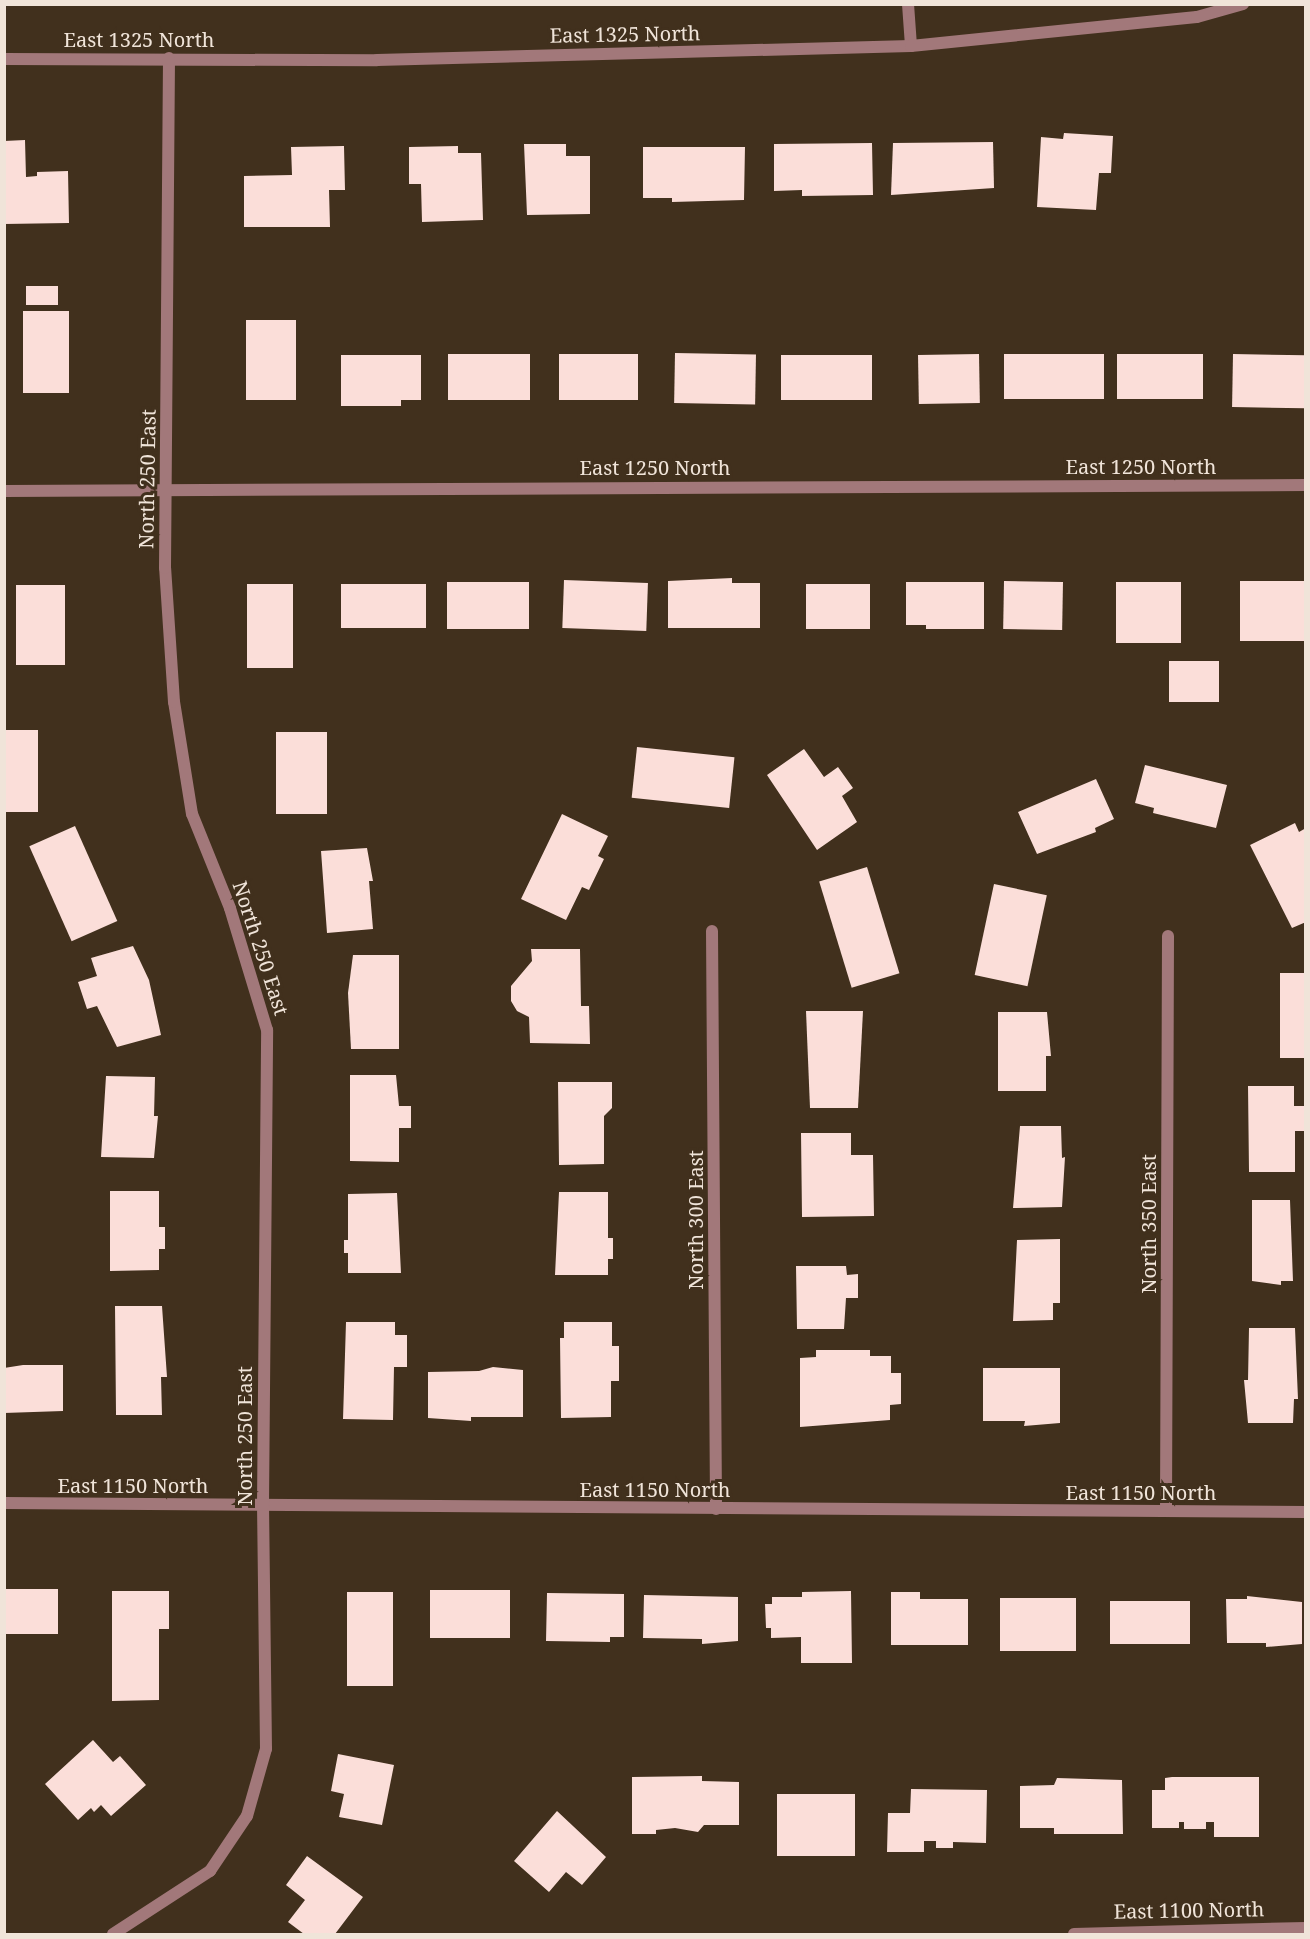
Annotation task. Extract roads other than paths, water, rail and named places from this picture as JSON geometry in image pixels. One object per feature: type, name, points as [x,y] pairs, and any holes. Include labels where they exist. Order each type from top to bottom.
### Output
[{"type":"street","points":[[908,4],[910,46]]},
{"type":"street","name":"East 1325 North","points":[[4,59],[377,60],[910,46],[1197,16],[1243,4]]},
{"type":"street","name":"North 250 East","points":[[113,1935],[210,1871],[247,1816],[266,1749],[262,1504],[267,1030],[230,908],[192,814],[174,702],[165,568],[168,58]]},
{"type":"street","name":"East 1250 North","points":[[4,491],[1305,485]]},
{"type":"street","name":"North 300 East","points":[[712,931],[716,1509]]},
{"type":"street","name":"North 350 East","points":[[1166,1511],[1168,936]]},
{"type":"street","name":"East 1150 North","points":[[4,1503],[1305,1512]]},
{"type":"street","name":"East 1100 North","points":[[1074,1935],[1305,1928]]}]
